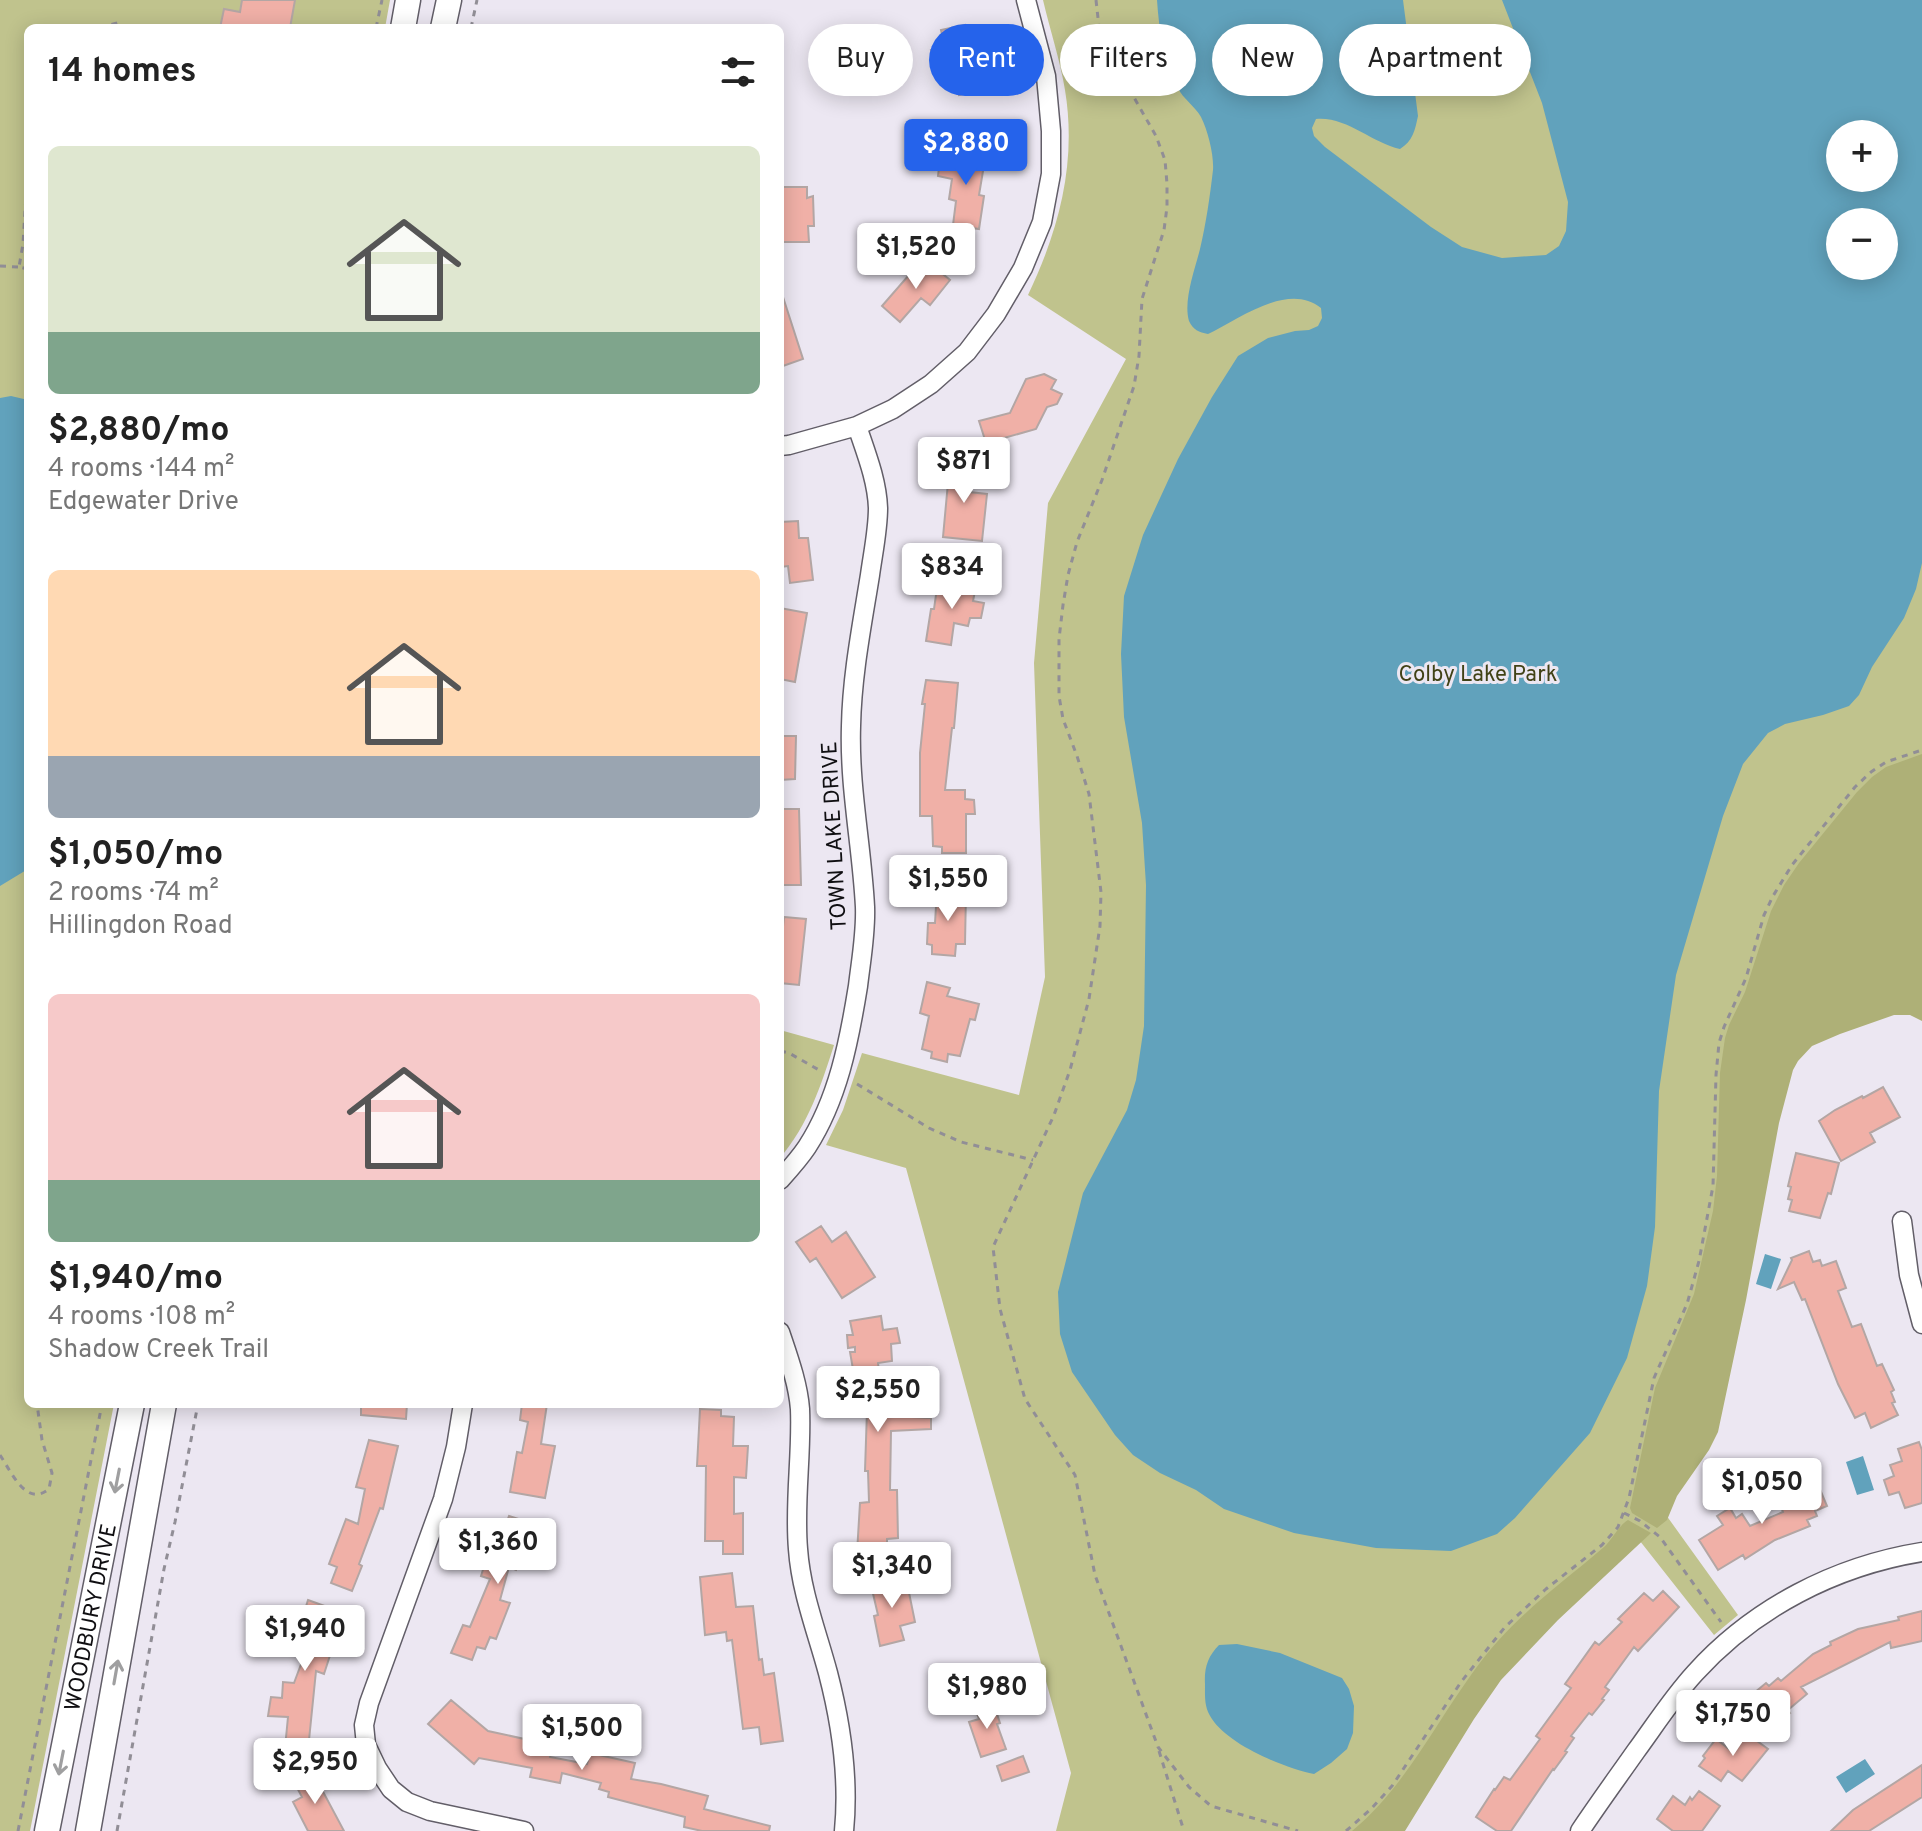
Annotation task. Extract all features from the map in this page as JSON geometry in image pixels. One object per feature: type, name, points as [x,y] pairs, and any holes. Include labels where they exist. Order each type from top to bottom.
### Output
[{"type":"main road","points":[[404,24],[408,0]]},
{"type":"main road","points":[[444,24],[449,0]]},
{"type":"main road","name":"WOODBURY DRIVE","points":[[47,1831],[131,1408]]},
{"type":"main road","name":"WOODBURY DRIVE","points":[[88,1831],[163,1408]]},
{"type":"street","points":[[784,445],[857,426],[893,409],[931,384],[967,352],[996,314],[1023,268],[1042,222],[1051,174],[1046,76],[1026,0]]},
{"type":"street","name":"TOWN LAKE DRIVE","points":[[784,1175],[806,1149],[839,1077],[853,1016],[862,955],[865,912],[851,768],[851,725],[853,684],[878,508],[873,476],[857,426]]},
{"type":"street","points":[[1902,1221],[1909,1275],[1922,1324]]},
{"type":"street","points":[[784,1343],[800,1405],[796,1506],[798,1549],[803,1585],[828,1674],[838,1725],[844,1776],[844,1831]]},
{"type":"street","points":[[462,1408],[443,1499],[369,1703],[364,1725],[366,1745],[391,1789],[407,1802],[430,1811],[524,1831]]},
{"type":"street","points":[[1580,1831],[1672,1702],[1733,1637],[1783,1601],[1833,1576],[1870,1563],[1922,1552]]},
{"type":"path","points":[[377,24],[382,0]]},
{"type":"path","points":[[472,24],[477,0]]},
{"type":"path","points":[[1096,0],[1100,36],[1156,136],[1165,160],[1167,207],[1164,230],[1142,299],[1134,386],[1077,542],[1068,575],[1059,639],[1059,696],[1063,719],[1089,794],[1101,892],[1100,926],[1089,999],[1054,1115],[993,1247],[1000,1309],[1025,1399],[1075,1475],[1095,1575],[1158,1747],[1184,1831]]},
{"type":"path","points":[[113,24],[120,22]]},
{"type":"path","points":[[19,267],[24,226]]},
{"type":"path","points":[[0,266],[24,268]]},
{"type":"path","points":[[1346,1831],[1392,1786],[1491,1643],[1526,1607],[1608,1539],[1618,1527],[1624,1513],[1654,1378],[1687,1304],[1699,1261],[1713,1186],[1719,1043],[1746,978],[1764,915],[1792,865],[1855,787],[1879,766],[1922,750]]},
{"type":"path","points":[[784,1052],[821,1071]]},
{"type":"path","points":[[858,1084],[929,1128],[961,1142],[1033,1160]]},
{"type":"path","points":[[0,1455],[26,1492],[35,1496],[49,1489],[52,1473],[42,1440],[38,1408]]},
{"type":"path","points":[[18,1831],[101,1408]]},
{"type":"path","points":[[117,1831],[164,1569],[197,1408]]},
{"type":"path","points":[[1624,1513],[1658,1534],[1721,1622]]},
{"type":"path","points":[[1158,1747],[1189,1787],[1211,1806],[1298,1831]]},
{"type":"green space","points":[[0,0],[390,0],[386,24],[24,24],[24,1408],[113,1408],[30,1831],[0,1831]]},
{"type":"green space","name":"Colby Lake Park","points":[[1043,0],[1922,0],[1922,986],[1787,1043],[1661,1508],[1738,1615],[1714,1635],[1636,1536],[1497,1673],[1399,1831],[1056,1831],[1071,1773],[906,1168],[826,1145],[843,1110],[862,1053],[1019,1095],[1045,977],[1034,663],[1048,503],[1126,359],[1028,295],[1049,246],[1063,196],[1069,144],[1066,96],[1196,96],[1196,24],[1060,24],[1060,66]]},
{"type":"green space","points":[[1922,754],[1922,1021],[1910,1015],[1894,1015],[1840,1034],[1812,1046],[1793,1070],[1779,1123],[1718,1432],[1677,1496],[1667,1520],[1657,1528],[1632,1513],[1630,1508],[1655,1388],[1694,1294],[1713,1211],[1720,1073],[1729,1025],[1745,992],[1771,911],[1799,863],[1872,777],[1886,767]]},
{"type":"green space","points":[[784,1031],[834,1045],[819,1090],[784,1153]]},
{"type":"green space","points":[[1628,1520],[1651,1533],[1558,1620],[1501,1680],[1405,1831],[1352,1831],[1402,1777],[1471,1675],[1501,1637],[1604,1547]]},
{"type":"water","name":"Colby Lake Park","points":[[1157,0],[1403,0],[1406,24],[1339,24],[1339,96],[1415,96],[1418,116],[1411,139],[1400,149],[1327,119],[1316,119],[1312,128],[1314,136],[1431,227],[1462,247],[1502,258],[1546,255],[1559,246],[1566,231],[1568,202],[1542,103],[1531,75],[1531,24],[1511,24],[1502,0],[1922,0],[1922,563],[1916,589],[1904,618],[1872,667],[1859,695],[1849,706],[1785,724],[1768,733],[1743,764],[1723,816],[1676,975],[1659,1091],[1655,1227],[1647,1286],[1627,1358],[1590,1433],[1515,1518],[1497,1534],[1451,1551],[1376,1548],[1294,1533],[1224,1509],[1133,1455],[1115,1435],[1072,1372],[1060,1334],[1058,1292],[1083,1193],[1127,1110],[1136,1080],[1144,1026],[1146,885],[1142,823],[1124,717],[1121,654],[1124,596],[1143,535],[1178,459],[1238,356],[1268,338],[1318,326],[1322,318],[1321,308],[1308,301],[1294,299],[1263,306],[1208,334],[1197,330],[1189,321],[1189,295],[1206,220],[1213,157],[1201,117],[1184,96],[1196,96],[1196,24],[1160,24]]},
{"type":"water","points":[[11,396],[24,399],[24,871],[0,886],[0,398]]},
{"type":"water","points":[[1765,1254],[1781,1259],[1771,1289],[1756,1284]]},
{"type":"water","points":[[1863,1456],[1874,1490],[1857,1495],[1846,1462]]},
{"type":"water","points":[[1237,1644],[1280,1653],[1342,1678],[1354,1706],[1353,1733],[1347,1749],[1314,1774],[1258,1754],[1220,1729],[1206,1707],[1206,1668],[1219,1645]]},
{"type":"water","points":[[1865,1759],[1875,1774],[1846,1793],[1836,1777]]},
{"type":"building","points":[[242,0],[295,0],[291,24],[221,24],[224,9],[240,12]]},
{"type":"building","points":[[959,149],[986,153],[979,195],[984,196],[979,229],[953,225],[956,201],[949,199],[952,179],[938,176],[940,160],[956,163]]},
{"type":"building","points":[[784,187],[807,187],[807,198],[813,196],[814,226],[808,226],[809,242],[784,242]]},
{"type":"building","points":[[927,261],[950,280],[930,305],[921,298],[900,322],[882,306],[915,268],[918,270]]},
{"type":"building","points":[[784,300],[803,359],[784,366]]},
{"type":"building","points":[[1044,374],[1056,380],[1051,389],[1062,394],[1057,404],[1047,407],[1036,429],[986,443],[979,421],[1010,413],[1026,379]]},
{"type":"building","points":[[950,461],[972,463],[969,492],[987,494],[982,541],[943,537]]},
{"type":"building","points":[[798,521],[799,538],[808,538],[813,580],[790,583],[788,566],[784,566],[784,522]]},
{"type":"building","points":[[938,581],[976,586],[973,601],[984,603],[981,618],[970,618],[968,626],[954,623],[951,645],[926,641]]},
{"type":"building","points":[[784,609],[807,613],[795,682],[784,680]]},
{"type":"building","points":[[926,680],[958,683],[945,790],[965,790],[965,799],[974,800],[975,814],[966,814],[966,853],[942,853],[942,847],[933,846],[932,816],[920,816],[920,753],[925,704],[922,704]]},
{"type":"building","points":[[784,736],[796,736],[795,779],[784,780]]},
{"type":"building","points":[[784,809],[799,809],[801,885],[784,885]]},
{"type":"building","points":[[937,890],[966,892],[965,944],[956,944],[955,956],[932,954],[932,945],[927,944],[928,923],[935,923]]},
{"type":"building","points":[[784,917],[806,919],[799,985],[784,983]]},
{"type":"building","points":[[927,982],[950,988],[947,996],[979,1004],[975,1020],[970,1019],[960,1056],[948,1054],[947,1062],[931,1058],[932,1052],[922,1049],[929,1016],[920,1013]]},
{"type":"building","points":[[1883,1087],[1900,1117],[1870,1133],[1875,1142],[1841,1161],[1819,1121]]},
{"type":"building","points":[[1796,1153],[1839,1163],[1831,1194],[1828,1193],[1820,1218],[1789,1211],[1792,1200],[1788,1199],[1791,1187],[1788,1186]]},
{"type":"building","points":[[821,1226],[832,1242],[846,1232],[875,1277],[842,1298],[816,1258],[810,1262],[796,1242]]},
{"type":"building","points":[[1809,1251],[1813,1262],[1820,1260],[1822,1266],[1836,1261],[1846,1288],[1838,1291],[1852,1327],[1861,1324],[1877,1366],[1882,1364],[1894,1390],[1891,1392],[1895,1402],[1892,1403],[1898,1415],[1871,1428],[1865,1413],[1855,1418],[1838,1384],[1805,1299],[1802,1300],[1794,1282],[1778,1289],[1791,1258]]},
{"type":"building","points":[[881,1316],[883,1330],[897,1328],[900,1343],[891,1344],[892,1361],[878,1363],[883,1402],[894,1402],[893,1416],[931,1418],[931,1429],[891,1431],[890,1490],[897,1490],[898,1538],[887,1539],[887,1553],[857,1553],[860,1503],[869,1502],[868,1471],[865,1471],[868,1380],[855,1381],[850,1352],[855,1352],[855,1347],[848,1348],[847,1335],[853,1335],[850,1321]]},
{"type":"building","points":[[361,1408],[407,1408],[406,1419],[361,1415]]},
{"type":"building","points":[[522,1408],[546,1408],[541,1444],[555,1446],[545,1498],[510,1492],[517,1452],[522,1453],[528,1422],[520,1420]]},
{"type":"building","points":[[700,1409],[721,1410],[721,1416],[734,1417],[733,1446],[748,1446],[746,1478],[734,1477],[734,1514],[743,1513],[743,1554],[723,1554],[723,1541],[705,1541],[706,1466],[697,1466]]},
{"type":"building","points":[[369,1440],[398,1446],[383,1509],[380,1508],[352,1591],[331,1583],[337,1567],[329,1564],[346,1519],[358,1524],[365,1489],[356,1487]]},
{"type":"building","points":[[1919,1442],[1922,1450],[1922,1503],[1905,1508],[1899,1492],[1889,1495],[1884,1480],[1894,1476],[1890,1465],[1902,1461],[1898,1449]]},
{"type":"building","points":[[1816,1480],[1827,1506],[1815,1511],[1817,1516],[1807,1520],[1810,1526],[1775,1540],[1745,1559],[1743,1555],[1718,1570],[1699,1540],[1723,1525],[1717,1516],[1730,1508],[1736,1518],[1742,1514],[1750,1526],[1783,1512],[1777,1497]]},
{"type":"building","points":[[509,1516],[537,1525],[531,1541],[542,1544],[535,1565],[519,1559],[516,1570],[509,1567],[500,1600],[510,1603],[496,1639],[490,1637],[485,1649],[477,1647],[472,1660],[451,1653],[463,1625],[470,1627],[490,1579],[481,1576],[490,1547],[497,1550]]},
{"type":"building","points":[[732,1573],[736,1607],[753,1606],[759,1660],[762,1659],[764,1675],[774,1673],[783,1741],[761,1744],[759,1727],[743,1729],[732,1640],[727,1641],[726,1632],[705,1635],[700,1577]]},
{"type":"building","points":[[906,1578],[915,1622],[900,1626],[904,1640],[880,1646],[874,1616],[878,1615],[871,1585]]},
{"type":"building","points":[[1663,1591],[1679,1607],[1638,1651],[1634,1647],[1605,1687],[1609,1690],[1604,1700],[1571,1736],[1574,1738],[1567,1752],[1511,1831],[1497,1831],[1476,1817],[1494,1789],[1504,1777],[1510,1780],[1540,1739],[1536,1736],[1571,1688],[1565,1684],[1595,1642],[1599,1645],[1622,1622],[1618,1619],[1644,1593],[1653,1601]]},
{"type":"building","points":[[308,1600],[336,1610],[325,1643],[333,1646],[324,1674],[316,1671],[308,1750],[285,1748],[288,1717],[268,1716],[271,1697],[282,1698],[283,1682],[294,1683],[306,1651],[298,1649],[303,1634],[284,1628],[290,1611],[303,1616]]},
{"type":"building","points":[[1922,1611],[1922,1641],[1891,1648],[1890,1642],[1801,1687],[1807,1694],[1774,1726],[1749,1697],[1766,1683],[1769,1686],[1778,1678],[1781,1681],[1813,1654],[1831,1645],[1830,1642],[1858,1629],[1899,1620],[1898,1617]]},
{"type":"building","points":[[451,1700],[488,1731],[552,1745],[550,1757],[587,1764],[590,1753],[635,1763],[631,1779],[708,1796],[704,1809],[770,1826],[769,1831],[702,1831],[684,1827],[685,1817],[608,1797],[609,1792],[599,1789],[601,1783],[562,1773],[560,1783],[530,1777],[532,1768],[479,1758],[474,1764],[428,1724]]},
{"type":"building","points":[[993,1702],[1006,1749],[981,1757],[969,1722],[979,1719],[975,1708]]},
{"type":"building","points":[[1746,1733],[1768,1749],[1742,1781],[1728,1771],[1721,1781],[1699,1766],[1716,1739],[1729,1749],[1736,1739],[1739,1742]]},
{"type":"building","points":[[1023,1756],[1029,1772],[1002,1781],[997,1766]]},
{"type":"building","points":[[1922,1765],[1922,1797],[1869,1831],[1831,1831],[1853,1810]]},
{"type":"building","points":[[312,1771],[344,1831],[308,1831],[293,1802],[302,1797],[293,1780]]},
{"type":"building","points":[[1699,1791],[1720,1806],[1702,1831],[1673,1831],[1657,1819],[1673,1796],[1685,1805]]}]
